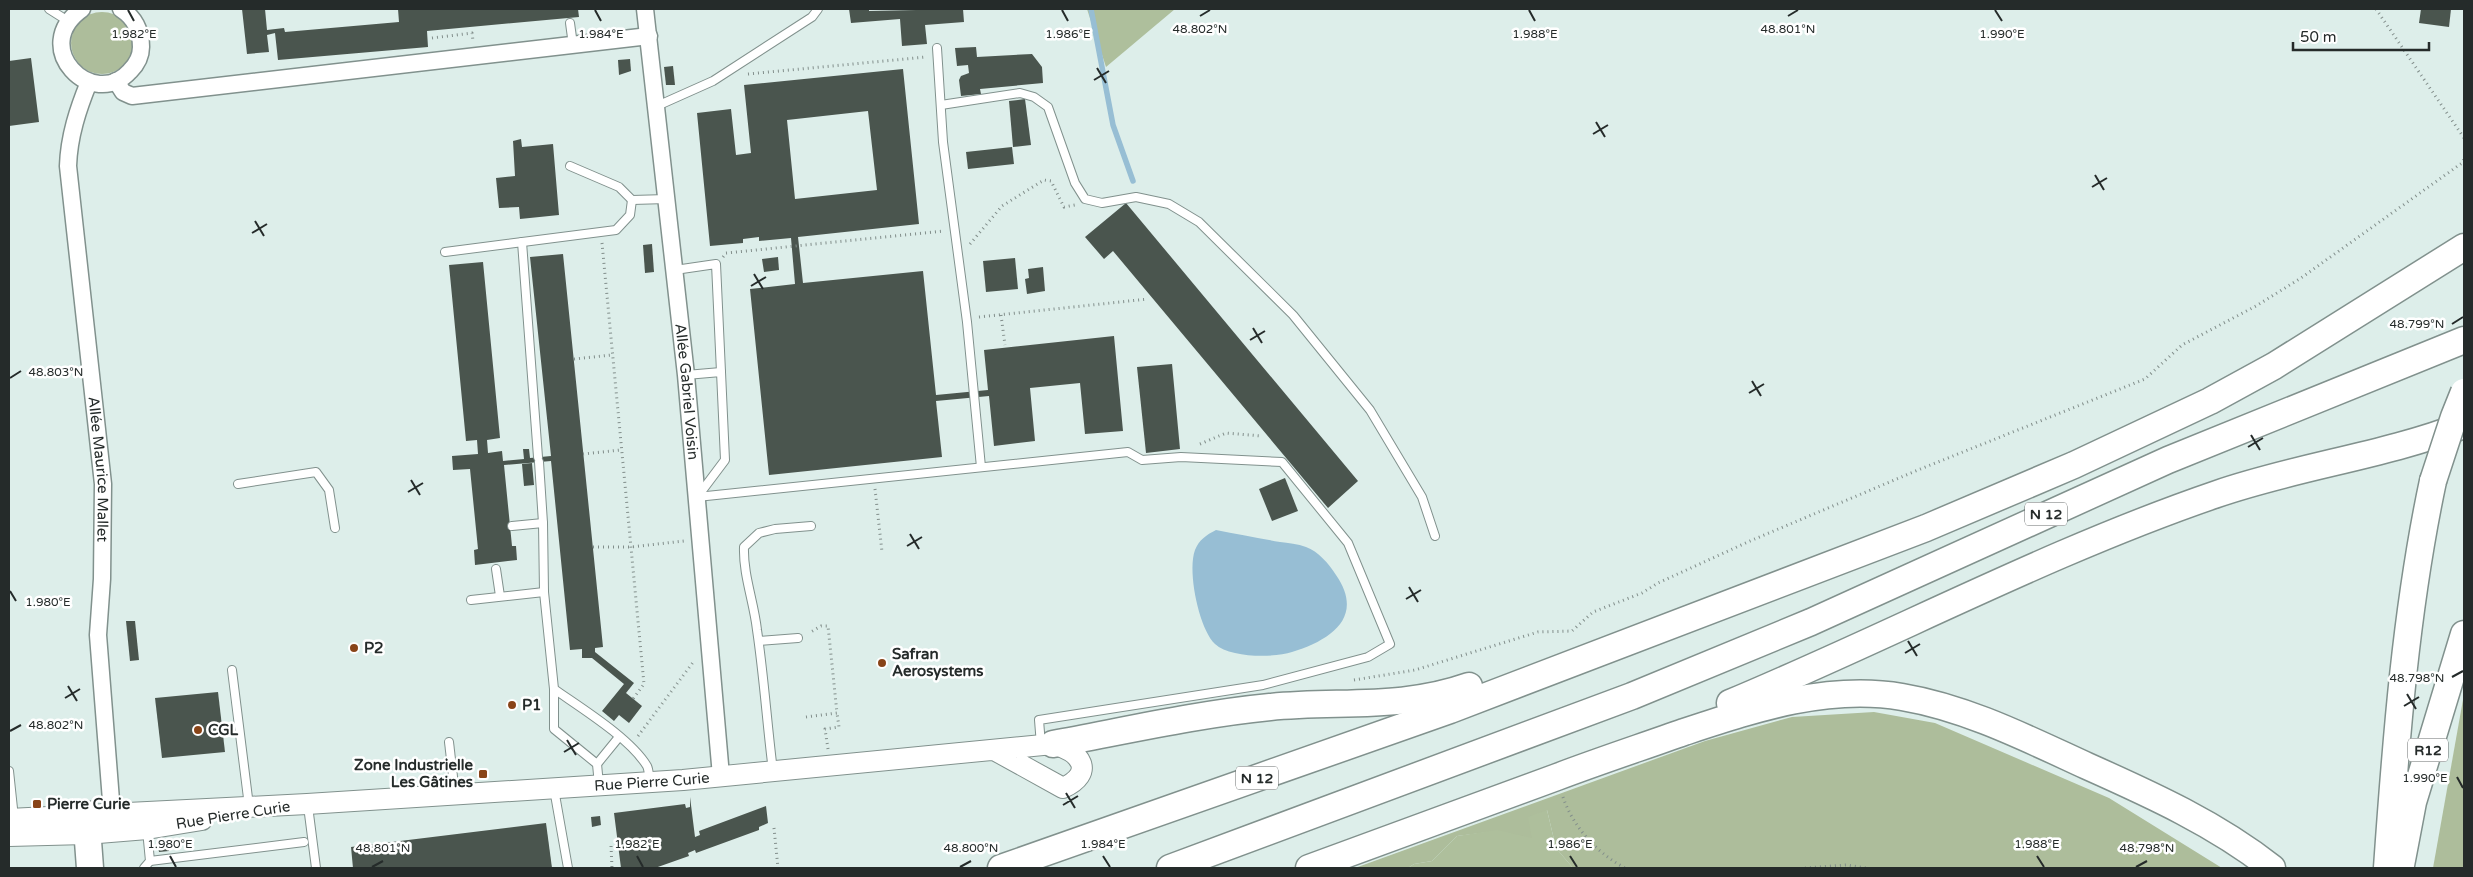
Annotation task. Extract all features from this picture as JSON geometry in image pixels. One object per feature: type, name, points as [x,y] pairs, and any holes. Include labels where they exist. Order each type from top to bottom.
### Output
[{"type":"highway","points":[[2274,366],[2464,230]]},
{"type":"highway","name":"N 12","points":[[1001,868],[1540,676],[1926,528],[2082,461],[2210,401],[2274,366],[2464,247]]},
{"type":"highway","name":"N 12","points":[[1170,868],[1632,696],[1811,622],[2168,460],[2464,340]]},
{"type":"highway","name":"R12","points":[[2387,868],[2411,608],[2420,543],[2433,481],[2464,392]]},
{"type":"highway","points":[[1618,755],[1654,734],[2139,523],[2218,493],[2368,454],[2464,425]]},
{"type":"highway","name":"R12","points":[[2400,868],[2413,802],[2464,634]]},
{"type":"highway","points":[[1047,745],[1268,707],[1395,703],[1449,693],[1506,674],[1540,676]]},
{"type":"highway","points":[[1309,868],[1618,755],[1757,708],[1806,699],[1856,693],[1902,697],[1966,714],[2031,740],[2176,806],[2229,837],[2272,868]]},
{"type":"highway","points":[[86,824],[90,868]]},
{"type":"street","points":[[82,9],[68,21],[61,43],[64,59],[69,68],[89,82],[99,84],[116,81],[127,75],[135,65],[141,52],[141,36],[135,22],[121,9]]},
{"type":"street","name":"Allée Gabriel Voisin","points":[[645,9],[686,375],[721,776]]},
{"type":"street","points":[[116,81],[123,92],[132,96],[649,36]]},
{"type":"street","name":"Allée Maurice Mallet","points":[[89,82],[77,112],[69,149],[68,166],[103,484],[102,579],[98,636],[113,822]]},
{"type":"street","name":"Rue Pierre Curie","points":[[11,827],[146,820],[307,804],[650,782],[1047,745],[1067,747],[1078,755],[1081,765],[1080,776],[1073,783],[1063,788],[996,751]]},
{"type":"street","name":"Rue Pierre Curie","points":[[146,820],[249,806],[307,804]]},
{"type":"lane","points":[[49,9],[68,21]]},
{"type":"lane","points":[[656,106],[720,76],[812,17],[819,9]]},
{"type":"lane","points":[[570,23],[573,45]]},
{"type":"lane","points":[[937,52],[943,142],[966,319],[981,467]]},
{"type":"lane","points":[[941,105],[1020,93],[1034,97],[1048,107],[1075,184],[1085,199],[1102,203],[1136,197],[1169,204],[1198,222],[1293,315],[1370,410],[1422,496],[1435,536]]},
{"type":"lane","points":[[570,166],[619,188],[632,200],[667,199]]},
{"type":"lane","points":[[445,252],[616,230],[630,215],[632,200]]},
{"type":"lane","points":[[522,242],[544,523],[544,592],[554,689],[554,729],[596,764],[600,785]]},
{"type":"lane","points":[[675,270],[716,264],[725,460],[697,497]]},
{"type":"lane","points":[[686,375],[720,372]]},
{"type":"lane","points":[[697,497],[1128,452],[1142,460],[1181,457],[1282,462],[1348,543],[1390,644],[1368,656],[1318,672],[1263,685],[1039,720],[1047,745]]},
{"type":"lane","points":[[238,484],[316,472],[329,490],[335,528]]},
{"type":"lane","points":[[512,526],[544,523]]},
{"type":"lane","points":[[773,771],[759,641],[750,590],[743,567],[744,547],[759,533],[776,529],[811,526]]},
{"type":"lane","points":[[496,569],[500,596]]},
{"type":"lane","points":[[471,600],[544,592]]},
{"type":"lane","points":[[759,641],[798,638]]},
{"type":"lane","points":[[232,670],[249,806]]},
{"type":"lane","points":[[554,689],[630,747],[648,768],[650,782]]},
{"type":"lane","points":[[596,764],[619,737]]},
{"type":"lane","points":[[449,742],[455,794]]},
{"type":"lane","points":[[9,771],[11,827]]},
{"type":"lane","points":[[554,789],[568,868]]},
{"type":"lane","points":[[307,804],[316,868]]},
{"type":"lane","points":[[146,820],[150,861]]},
{"type":"lane","points":[[144,868],[150,861],[304,842]]},
{"type":"path","points":[[2376,9],[2464,138]]},
{"type":"path","points":[[720,76],[937,52]]},
{"type":"path","points":[[1346,681],[1415,670],[1538,632],[1572,631],[1593,612],[1642,593],[1658,583],[1750,541],[1918,470],[2140,382],[2182,345],[2256,306],[2302,278],[2462,163],[2464,159]]},
{"type":"path","points":[[960,271],[967,270],[965,249],[1002,206],[1044,180],[1051,181],[1064,207],[1079,204],[1085,199]]},
{"type":"path","points":[[716,264],[726,253],[954,230]]},
{"type":"path","points":[[601,233],[644,684],[633,699]]},
{"type":"path","points":[[966,319],[1148,299]]},
{"type":"path","points":[[1001,315],[1005,345]]},
{"type":"path","points":[[574,359],[612,355]]},
{"type":"path","points":[[1181,457],[1187,450],[1226,433],[1262,436]]},
{"type":"path","points":[[583,454],[622,450]]},
{"type":"path","points":[[873,478],[882,552]]},
{"type":"path","points":[[593,548],[631,547],[700,540]]},
{"type":"path","points":[[798,638],[821,626],[828,626],[839,727],[825,729],[831,766]]},
{"type":"path","points":[[630,747],[703,650],[710,647]]},
{"type":"path","points":[[806,717],[837,713]]},
{"type":"path","points":[[1557,777],[1569,814],[1584,834],[1610,860],[1625,868]]},
{"type":"path","points":[[774,828],[778,868]]},
{"type":"path","points":[[610,846],[612,868]]},
{"type":"path","points":[[1805,868],[1846,865],[1866,868]]},
{"type":"path","points":[[1842,868],[1846,865]]},
{"type":"green space","points":[[1087,9],[1175,9],[1106,67]]},
{"type":"green space","points":[[102,12],[114,14],[124,21],[131,31],[133,43],[131,55],[124,65],[114,72],[102,74],[90,72],[80,65],[73,55],[71,43],[73,31],[80,21],[90,14]]},
{"type":"green space","points":[[2464,694],[2464,868],[2433,868]]},
{"type":"green space","points":[[1874,712],[1935,723],[2109,798],[2222,868],[1573,868],[1556,848],[1547,810],[1532,839],[1497,831],[1457,836],[1432,861],[1414,864],[1408,868],[1355,868],[1705,741],[1792,717]]},
{"type":"green space","points":[[1547,810],[1556,848],[1573,868],[1408,868],[1414,864],[1432,861],[1457,836],[1497,830],[1532,838],[1528,817]]},
{"type":"water","points":[[1216,530],[1296,544],[1306,547],[1323,558],[1336,575],[1344,590],[1347,603],[1345,615],[1340,625],[1319,641],[1284,654],[1252,656],[1231,652],[1215,644],[1204,626],[1196,599],[1192,571],[1197,546],[1203,538]]},
{"type":"building","points":[[242,9],[265,9],[267,30],[284,28],[285,32],[399,22],[398,9],[578,9],[579,17],[427,31],[428,47],[278,60],[275,33],[267,35],[269,52],[247,54]]},
{"type":"building","points":[[849,9],[869,9],[869,11],[963,9],[964,22],[925,25],[927,44],[902,46],[900,19],[851,23]]},
{"type":"building","points":[[2421,9],[2451,9],[2449,27],[2419,23]]},
{"type":"building","points":[[976,47],[977,57],[1032,54],[1042,67],[1043,83],[980,89],[981,94],[961,96],[959,80],[961,76],[969,73],[968,65],[957,66],[955,48]]},
{"type":"building","points":[[31,58],[39,122],[9,126],[9,61]]},
{"type":"building","points":[[630,59],[631,71],[619,75],[618,60]]},
{"type":"building","points":[[673,66],[675,85],[666,85],[664,67]]},
{"type":"building","points":[[903,69],[919,224],[798,237],[803,283],[923,271],[936,395],[988,390],[984,350],[1114,336],[1123,431],[1085,434],[1080,383],[1030,388],[1035,441],[994,446],[989,396],[936,401],[942,457],[769,475],[750,289],[795,284],[791,238],[759,241],[759,237],[743,239],[743,243],[710,246],[697,113],[731,109],[736,155],[751,153],[744,85]],"holes":[[[868,111],[877,190],[795,199],[787,120]]]},
{"type":"building","points":[[1025,99],[1031,145],[1013,147],[1009,101]]},
{"type":"building","points":[[521,139],[522,147],[553,144],[559,215],[520,219],[519,207],[499,208],[496,178],[515,176],[513,141]]},
{"type":"building","points":[[1012,147],[1014,164],[968,169],[966,152]]},
{"type":"building","points":[[1126,203],[1358,481],[1328,508],[1113,251],[1104,259],[1085,237]]},
{"type":"building","points":[[652,244],[654,272],[645,273],[643,245]]},
{"type":"building","points":[[563,254],[603,647],[595,648],[595,652],[634,683],[626,693],[642,706],[629,723],[619,715],[614,721],[602,711],[624,684],[592,658],[582,658],[582,649],[570,650],[551,461],[504,465],[512,546],[516,546],[517,560],[475,565],[474,550],[478,549],[470,469],[453,470],[452,456],[478,454],[477,440],[466,441],[449,265],[483,262],[500,438],[487,440],[488,453],[502,451],[503,461],[524,459],[523,449],[529,449],[530,458],[551,456],[530,257]]},
{"type":"building","points":[[778,257],[779,270],[764,272],[762,259]]},
{"type":"building","points":[[1015,258],[1018,289],[986,292],[983,261]]},
{"type":"building","points":[[1043,267],[1045,291],[1027,294],[1025,279],[1029,278],[1028,269]]},
{"type":"building","points":[[1172,364],[1180,449],[1146,453],[1137,367]]},
{"type":"building","points":[[532,463],[534,485],[524,486],[522,464]]},
{"type":"building","points":[[1285,478],[1298,511],[1272,521],[1259,489]]},
{"type":"building","points":[[126,621],[135,621],[139,660],[130,661]]},
{"type":"building","points":[[218,692],[225,752],[162,758],[155,698]]},
{"type":"building","points":[[690,797],[695,837],[700,835],[699,831],[766,806],[768,823],[759,827],[759,830],[696,853],[695,850],[688,853],[689,856],[655,868],[621,868],[614,813],[685,804],[686,808],[690,807]]},
{"type":"building","points":[[600,816],[601,825],[592,827],[591,817]]},
{"type":"building","points":[[546,823],[552,868],[353,868],[351,847]]},
{"type":"building","points":[[168,842],[169,851],[159,852],[158,844]]},
{"type":"waterway","points":[[1091,9],[1113,125],[1133,181]]},
{"type":"place","name":"P2","points":[[354,648]]},
{"type":"place","name":"Safran Aerosystems","points":[[882,663]]},
{"type":"place","name":"P1","points":[[512,705]]},
{"type":"place","name":"CGL","points":[[198,730]]},
{"type":"place","name":"Zone Industrielle Les Gâtines","points":[[483,774]]},
{"type":"place","name":"Pierre Curie","points":[[37,804]]}]
